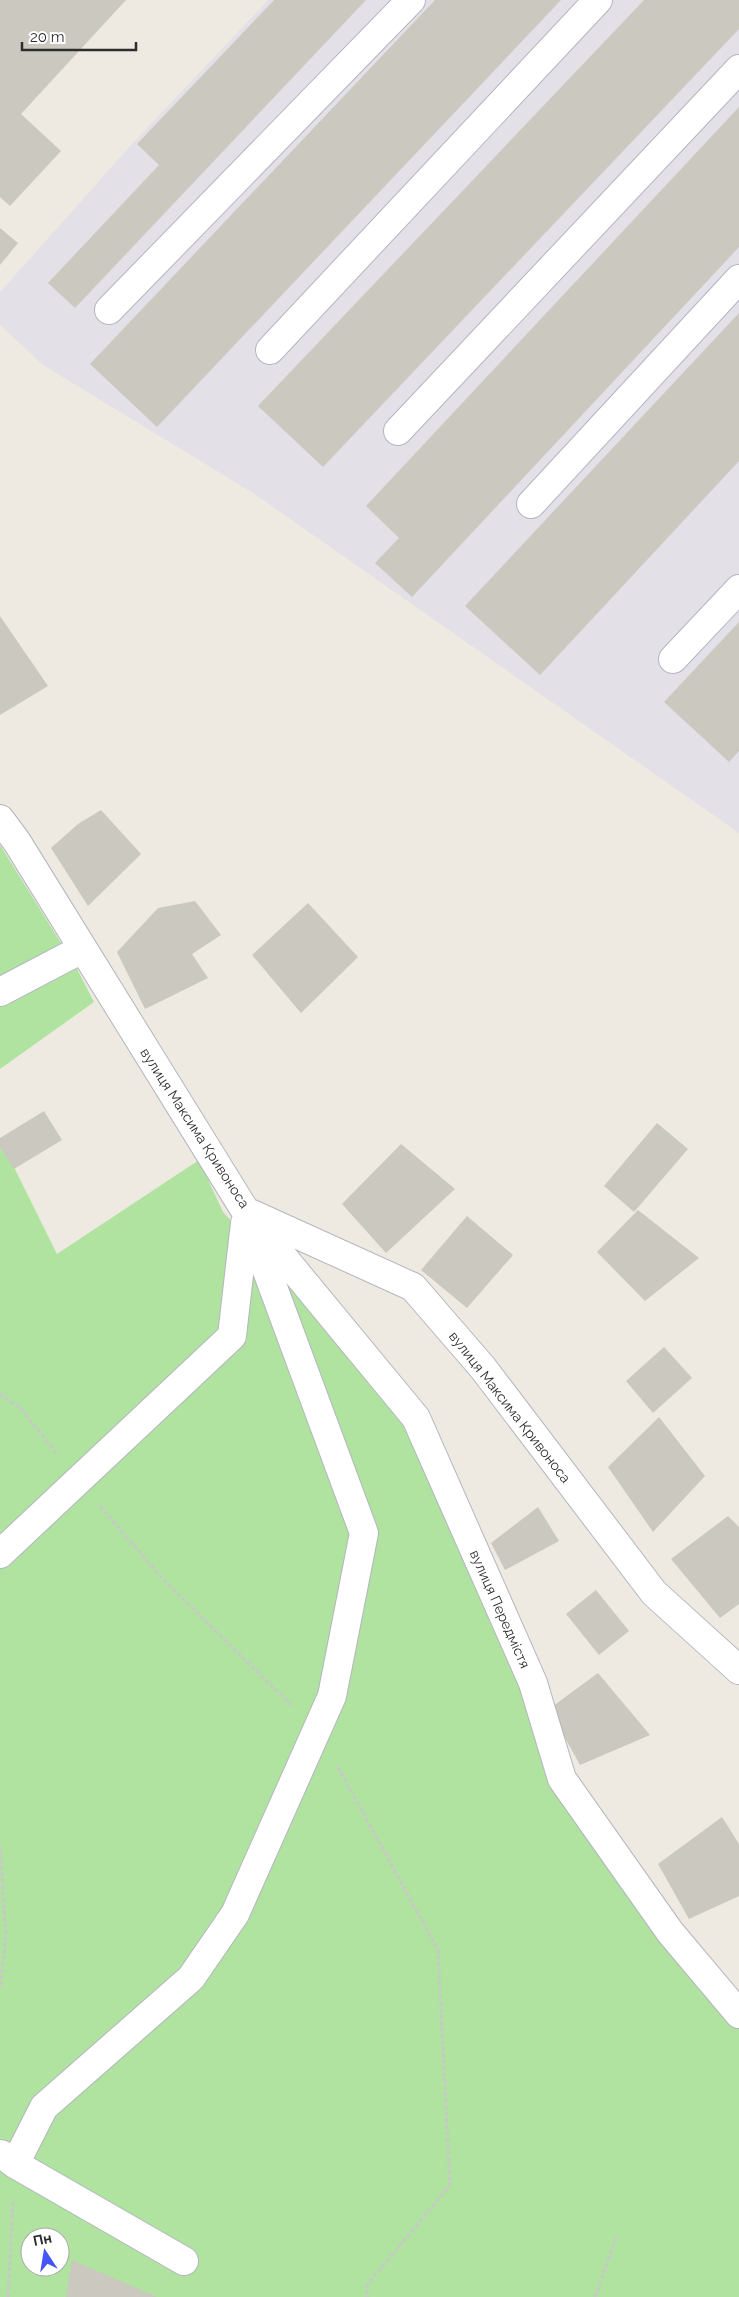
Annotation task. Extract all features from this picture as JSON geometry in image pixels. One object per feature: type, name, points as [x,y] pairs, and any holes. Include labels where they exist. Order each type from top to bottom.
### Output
[{"type":"street","points":[[109,310],[411,0]]},
{"type":"street","points":[[270,350],[598,0]]},
{"type":"street","points":[[398,431],[739,69]]},
{"type":"street","points":[[531,504],[739,279]]},
{"type":"street","points":[[673,659],[739,588]]},
{"type":"street","name":"вулиця Максима Кривоноса","points":[[0,819],[17,842],[246,1212],[413,1287],[482,1368],[654,1593],[739,1670]]},
{"type":"street","points":[[0,992],[82,949]]},
{"type":"street","points":[[0,1554],[232,1336],[246,1212]]},
{"type":"street","points":[[184,2261],[8,2158],[44,2107],[191,1978],[235,1914],[332,1696],[364,1534],[253,1239],[246,1212]]},
{"type":"street","name":"вулиця Передмістя","points":[[246,1212],[416,1418],[533,1683],[562,1779],[670,1932],[739,2014]]},
{"type":"path","points":[[0,1846],[6,1936],[0,1988]]},
{"type":"path","points":[[8,2158],[8,2297]]},
{"type":"path","points":[[595,2297],[616,2238]]},
{"type":"shaded area","points":[[268,0],[739,0],[739,833],[253,493],[43,365],[0,325],[0,292],[131,145]]},
{"type":"green space","points":[[0,845],[76,967],[94,1002],[0,1069]]},
{"type":"green space","points":[[0,1139],[57,1254],[199,1160],[223,1212],[416,1418],[562,1779],[739,2014],[739,2297],[0,2297]]},
{"type":"building","points":[[0,0],[126,0],[21,114],[61,151],[10,206],[0,197]]},
{"type":"building","points":[[274,0],[366,0],[75,308],[48,283],[159,165],[137,144]]},
{"type":"building","points":[[435,0],[561,0],[157,427],[90,364]]},
{"type":"building","points":[[644,0],[739,0],[739,29],[323,467],[258,406]]},
{"type":"building","points":[[739,107],[739,247],[412,597],[375,563],[399,538],[366,506]]},
{"type":"building","points":[[0,228],[18,243],[0,265]]},
{"type":"building","points":[[739,313],[739,461],[540,675],[465,606]]},
{"type":"building","points":[[0,616],[48,686],[0,715]]},
{"type":"building","points":[[739,622],[739,751],[729,762],[664,702]]},
{"type":"building","points":[[101,810],[141,854],[88,906],[51,848],[78,824]]},
{"type":"building","points":[[195,901],[221,935],[192,954],[208,978],[145,1009],[117,952],[158,908]]},
{"type":"building","points":[[308,903],[358,957],[301,1013],[252,955]]},
{"type":"building","points":[[44,1111],[62,1140],[14,1169],[0,1147],[0,1138]]},
{"type":"building","points":[[657,1123],[688,1149],[634,1212],[604,1186]]},
{"type":"building","points":[[401,1144],[455,1189],[386,1253],[342,1204]]},
{"type":"building","points":[[638,1210],[699,1258],[645,1301],[597,1252]]},
{"type":"building","points":[[467,1216],[513,1255],[467,1308],[421,1270]]},
{"type":"building","points":[[664,1347],[692,1378],[653,1413],[626,1381]]},
{"type":"building","points":[[659,1417],[705,1476],[653,1532],[608,1467]]},
{"type":"building","points":[[538,1507],[559,1541],[505,1570],[491,1543]]},
{"type":"building","points":[[728,1516],[739,1527],[739,1604],[720,1618],[671,1559]]},
{"type":"building","points":[[596,1590],[629,1631],[599,1655],[566,1614]]},
{"type":"building","points":[[598,1673],[650,1735],[580,1765],[549,1709]]},
{"type":"building","points":[[722,1817],[739,1844],[739,1896],[689,1919],[658,1864]]},
{"type":"building","points":[[72,2260],[157,2297],[66,2297]]}]
